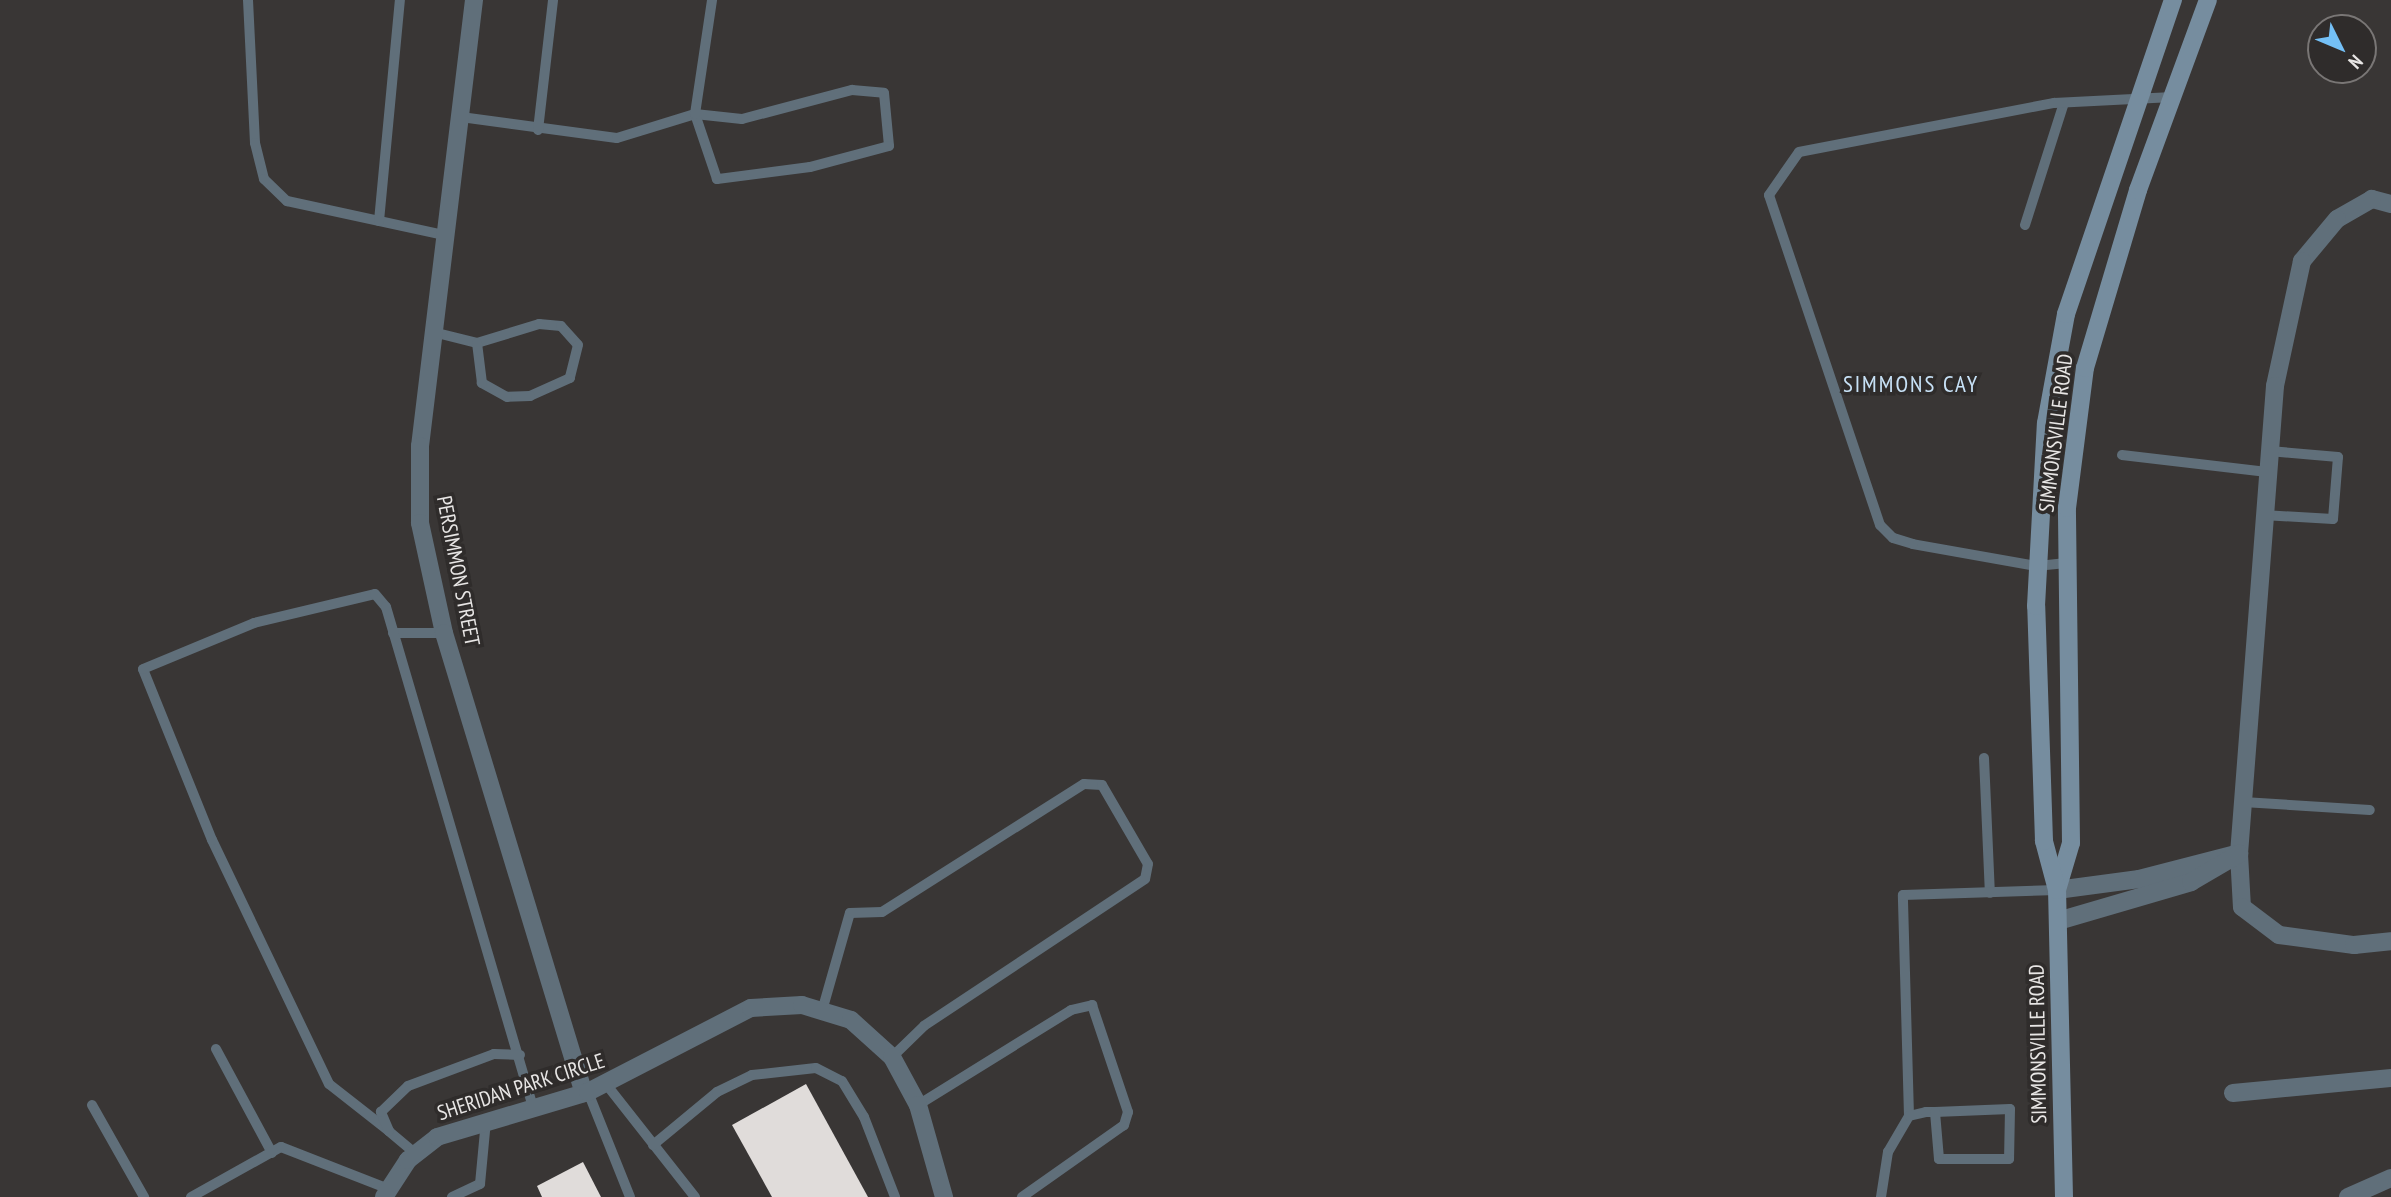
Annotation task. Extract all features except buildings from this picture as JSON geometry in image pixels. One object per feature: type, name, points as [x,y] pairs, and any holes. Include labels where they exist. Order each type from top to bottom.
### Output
[{"type":"street","name":"PERSIMMON STREET","points":[[474,0],[444,235],[418,484],[444,633],[586,1093]]},
{"type":"street","name":"SIMMONSVILLE ROAD","points":[[2064,1197],[2057,890],[2044,841],[2036,566],[2046,423],[2066,314],[2136,98],[2173,0]]},
{"type":"street","name":"SIMMONSVILLE ROAD","points":[[2057,890],[2071,843],[2066,563],[2085,368],[2173,97],[2208,0]]},
{"type":"street","points":[[2391,204],[2372,199],[2337,219],[2302,261],[2275,386],[2239,854],[2242,907],[2279,935],[2354,945],[2391,941]]},
{"type":"street","points":[[2057,890],[2239,854]]},
{"type":"street","points":[[2058,920],[2191,882],[2239,854]]},
{"type":"street","name":"SHERIDAN PARK CIRCLE","points":[[387,1193],[416,1154],[437,1137],[586,1093],[751,1008],[802,1005],[851,1020],[892,1057],[918,1105],[944,1197]]},
{"type":"street","points":[[2233,1093],[2391,1078]]},
{"type":"street","points":[[2348,1197],[2391,1178]]},
{"type":"lane","points":[[248,0],[255,144],[264,179],[287,201],[444,235]]},
{"type":"lane","points":[[379,221],[400,0]]},
{"type":"lane","points":[[538,130],[553,0]]},
{"type":"lane","points":[[461,117],[538,130],[617,138],[695,114],[743,119],[852,90],[884,93],[889,146],[810,167],[717,179],[695,114],[712,0]]},
{"type":"lane","points":[[2066,563],[2036,566],[1893,538],[1880,524],[1769,195],[1800,152],[2064,103],[2173,97]]},
{"type":"lane","points":[[2025,225],[2064,103]]},
{"type":"lane","points":[[433,332],[477,343],[539,324],[561,326],[578,345],[570,378],[530,396],[507,397],[482,383],[477,343]]},
{"type":"lane","points":[[2263,515],[2333,519],[2338,457],[2269,451]]},
{"type":"lane","points":[[2122,455],[2267,472]]},
{"type":"lane","points":[[416,1154],[323,1074],[212,840],[143,669],[254,623],[374,594],[393,633],[520,1055],[533,1107]]},
{"type":"lane","points":[[393,633],[444,633]]},
{"type":"lane","points":[[1984,758],[1990,893]]},
{"type":"lane","points":[[822,1011],[850,913],[882,912],[1083,784],[1102,785],[1148,864],[1145,879],[923,1026],[892,1057]]},
{"type":"lane","points":[[2243,802],[2370,810]]},
{"type":"lane","points":[[1881,1197],[1888,1152],[1909,1116],[1903,895],[2057,890]]},
{"type":"lane","points":[[918,1105],[1071,1010],[1092,1005],[1128,1112],[1124,1125],[1022,1197]]},
{"type":"lane","points":[[216,1049],[272,1153]]},
{"type":"lane","points":[[389,1132],[381,1112],[408,1086],[494,1054],[520,1055]]},
{"type":"lane","points":[[653,1145],[717,1092],[752,1075],[816,1068],[842,1081],[858,1108],[895,1197]]},
{"type":"lane","points":[[606,1084],[695,1197]]},
{"type":"lane","points":[[586,1093],[630,1197]]},
{"type":"lane","points":[[92,1105],[144,1197]]},
{"type":"lane","points":[[1909,1116],[1934,1112],[2010,1109],[2010,1159],[1940,1159],[1934,1112]]},
{"type":"lane","points":[[452,1197],[480,1184],[486,1121]]},
{"type":"lane","points":[[191,1197],[281,1147],[387,1193]]},
{"type":"district","name":"SIMMONS CAY","points":[[1911,384]]}]
